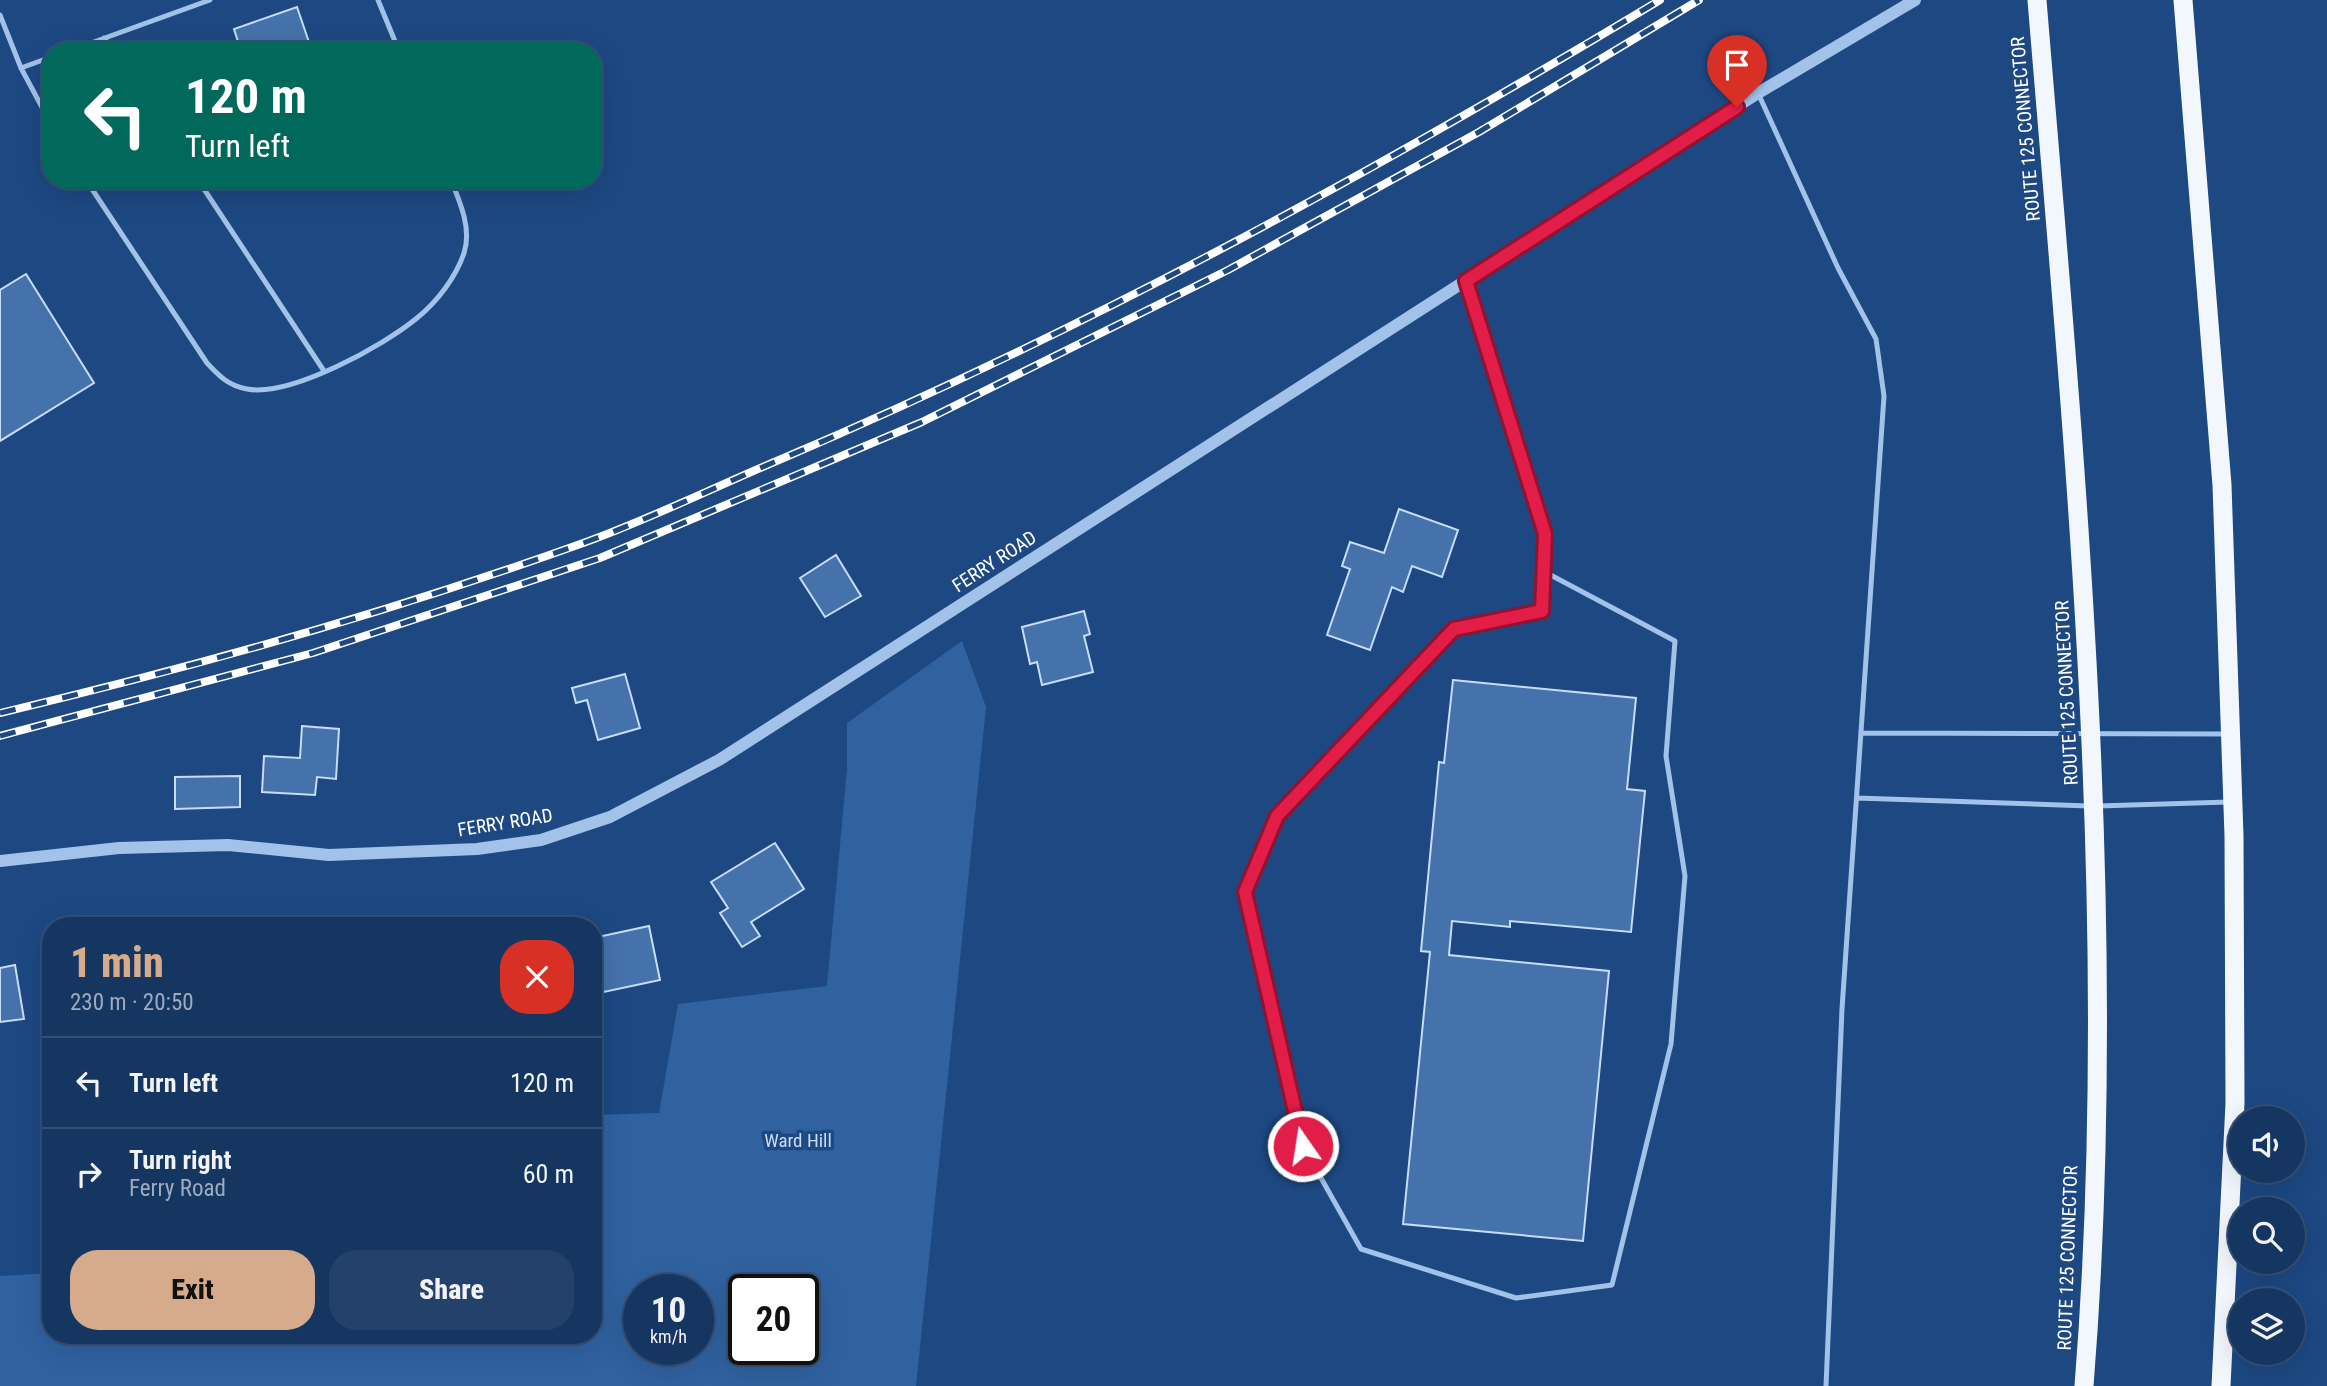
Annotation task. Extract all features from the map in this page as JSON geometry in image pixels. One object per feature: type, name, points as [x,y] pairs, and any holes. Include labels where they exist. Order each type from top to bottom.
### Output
[{"type":"highway","name":"ROUTE 125 CONNECTOR","points":[[2037,0],[2068,371],[2092,734],[2097,981],[2092,1259],[2084,1386]]},
{"type":"highway","points":[[2183,0],[2222,485],[2233,802],[2235,1103],[2221,1386]]},
{"type":"street","name":"FERRY ROAD","points":[[0,861],[119,848],[228,845],[329,855],[477,849],[541,840],[610,817],[719,760],[1758,93],[1914,0]]},
{"type":"lane","points":[[93,42],[210,0]]},
{"type":"lane","points":[[378,0],[395,42]]},
{"type":"lane","points":[[0,15],[21,68],[42,107]]},
{"type":"lane","points":[[104,38],[107,42]]},
{"type":"lane","points":[[21,68],[42,60]]},
{"type":"lane","points":[[1758,93],[1838,268],[1876,339],[1884,396],[1842,1009],[1826,1386]]},
{"type":"lane","points":[[92,189],[207,363],[223,380],[246,389],[270,390],[301,382],[382,342],[418,317],[446,288],[465,251],[465,213],[455,189]]},
{"type":"lane","points":[[204,189],[324,371]]},
{"type":"lane","points":[[1466,281],[1545,534],[1542,611],[1454,629],[1277,816],[1245,892],[1303,1146],[1361,1248],[1516,1298],[1612,1286],[1671,1044],[1685,876],[1666,756],[1675,641],[1544,571]]},
{"type":"lane","points":[[1862,733],[2231,734]]},
{"type":"lane","points":[[1857,798],[2094,806],[2233,802]]},
{"type":"green space","name":"Ward Hill","points":[[962,641],[986,707],[916,1386],[0,1386],[0,1276],[42,1274],[42,1344],[602,1344],[602,1115],[659,1113],[678,1004],[827,986],[847,769],[847,723]]},
{"type":"building","points":[[297,7],[309,42],[238,42],[234,29]]},
{"type":"building","points":[[26,274],[94,383],[0,441],[0,290]]},
{"type":"building","points":[[1399,509],[1458,530],[1442,577],[1412,566],[1403,592],[1392,587],[1370,650],[1327,635],[1350,569],[1342,566],[1350,542],[1384,553]]},
{"type":"building","points":[[836,555],[861,596],[825,617],[800,578]]},
{"type":"building","points":[[1084,611],[1090,634],[1084,636],[1093,672],[1042,685],[1037,662],[1030,664],[1022,627]]},
{"type":"building","points":[[625,674],[640,728],[598,740],[587,700],[576,703],[572,688]]},
{"type":"building","points":[[1453,680],[1636,698],[1627,789],[1645,791],[1631,932],[1510,921],[1510,927],[1452,921],[1449,955],[1609,971],[1583,1241],[1403,1224],[1430,952],[1421,951],[1439,762],[1444,763]]},
{"type":"building","points":[[302,726],[339,729],[336,779],[317,777],[315,795],[262,792],[264,756],[300,758]]},
{"type":"building","points":[[240,776],[240,807],[175,809],[175,777]]},
{"type":"building","points":[[775,843],[804,889],[751,922],[760,936],[742,947],[720,913],[728,908],[711,882]]},
{"type":"building","points":[[649,926],[660,980],[602,992],[602,936]]},
{"type":"building","points":[[15,965],[24,1019],[0,1022],[0,968]]},
{"type":"railway","points":[[0,713],[149,676],[369,614],[586,542],[659,513],[893,410],[1117,303],[1337,187],[1660,0]]},
{"type":"railway","points":[[0,736],[313,653],[600,558],[922,422],[1228,270],[1479,132],[1699,0]]},
{"type":"route","points":[[1303,1146],[1245,892],[1277,816],[1454,629],[1542,611],[1545,534],[1466,281],[1737,107]]}]
